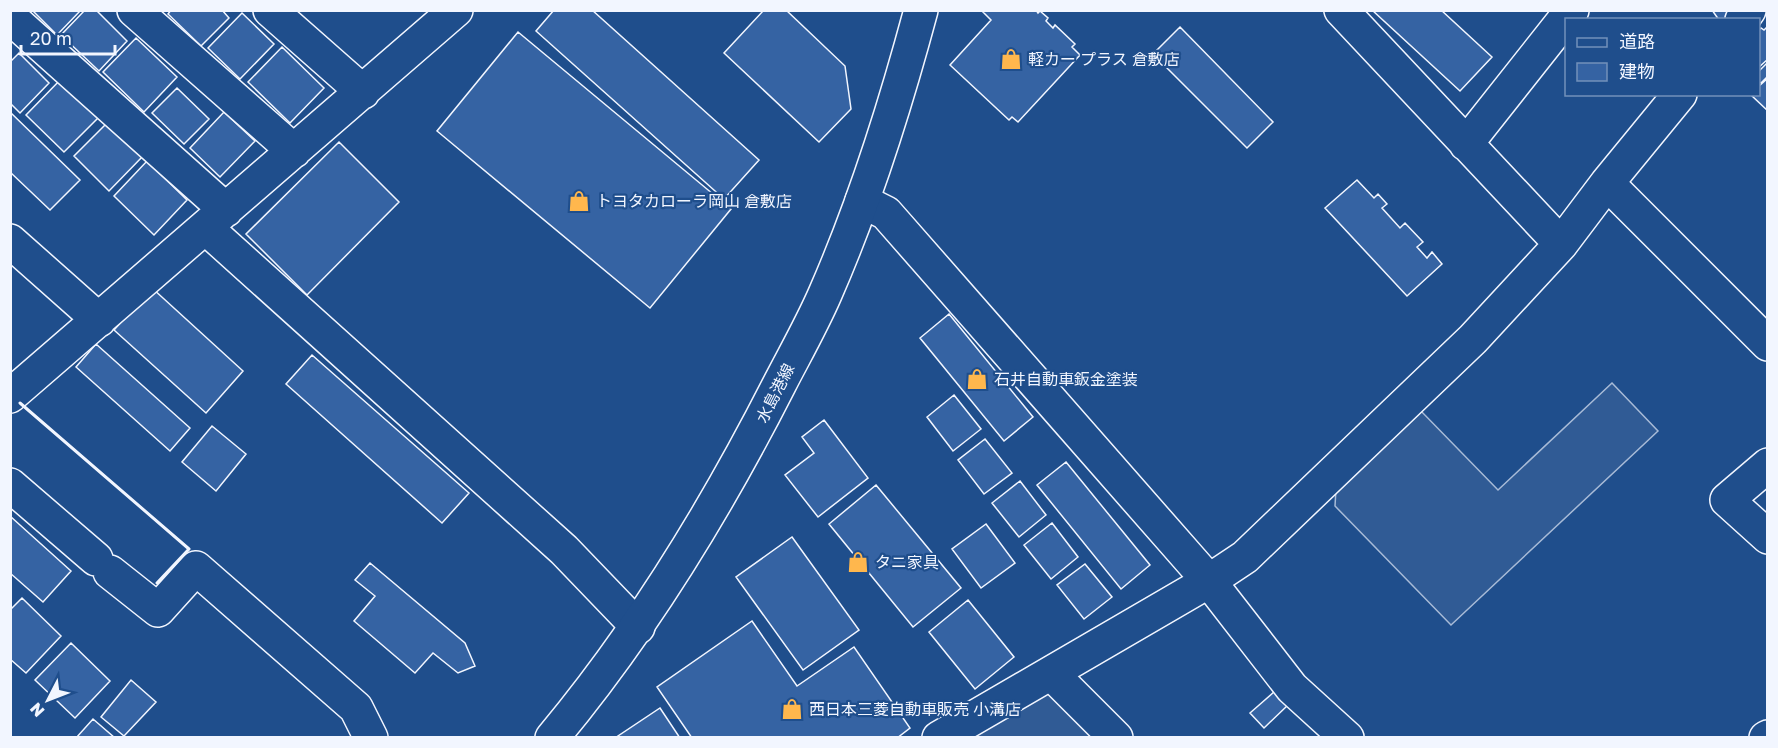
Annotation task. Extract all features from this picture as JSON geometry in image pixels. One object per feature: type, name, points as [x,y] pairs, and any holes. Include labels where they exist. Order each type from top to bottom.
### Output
[{"type":"street","points":[[134,10],[294,152]]},
{"type":"street","points":[[270,10],[363,92]]},
{"type":"street","points":[[10,396],[456,10]]},
{"type":"street","name":"水島港線","points":[[552,738],[638,627],[688,551],[761,421],[825,295],[862,201],[901,86],[921,10]]},
{"type":"street","points":[[1341,10],[1561,244]]},
{"type":"street","points":[[10,17],[216,219],[564,550],[638,627]]},
{"type":"street","points":[[1466,144],[1565,19]]},
{"type":"street","points":[[939,738],[1209,581],[1245,557],[1456,355],[1561,244],[1607,183],[1678,96]]},
{"type":"street","points":[[1607,183],[1762,328]]},
{"type":"street","points":[[862,201],[886,213],[1209,581],[1292,688],[1347,738]]},
{"type":"street","points":[[10,241],[99,320]]},
{"type":"street","points":[[1767,465],[1727,500],[1767,537]]},
{"type":"street","points":[[10,485],[103,566],[158,610],[196,568],[356,708],[371,738]]},
{"type":"street","points":[[1051,673],[1116,738]]},
{"type":"shaded area","points":[[1612,383],[1658,431],[1451,625],[1335,506],[1336,489],[1420,410],[1498,490]]},
{"type":"shaded area","points":[[1046,685],[1103,738],[963,738]]},
{"type":"building","points":[[32,10],[81,10],[57,35]]},
{"type":"building","points":[[85,10],[96,10],[127,41],[99,71],[61,35]]},
{"type":"building","points":[[171,10],[222,10],[229,18],[201,46],[168,14]]},
{"type":"building","points":[[554,10],[592,10],[759,160],[724,199],[536,31]]},
{"type":"building","points":[[764,10],[786,10],[845,66],[851,109],[819,142],[724,53]]},
{"type":"building","points":[[985,10],[1036,10],[1038,13],[1040,11],[1048,18],[1046,21],[1053,28],[1055,25],[1075,44],[1072,47],[1080,55],[1018,122],[1012,117],[1009,120],[950,65],[991,20],[983,12]]},
{"type":"building","points":[[1372,10],[1441,10],[1492,57],[1460,91]]},
{"type":"building","points":[[1712,10],[1738,11],[1731,18],[1718,18]]},
{"type":"building","points":[[242,13],[274,44],[240,79],[208,48]]},
{"type":"building","points":[[1768,26],[1768,59],[1760,66],[1760,29],[1764,30]]},
{"type":"building","points":[[1180,27],[1273,122],[1247,148],[1153,54]]},
{"type":"building","points":[[518,32],[731,209],[650,308],[437,131]]},
{"type":"building","points":[[136,38],[177,77],[144,112],[103,72]]},
{"type":"building","points":[[282,47],[324,88],[290,123],[248,82]]},
{"type":"building","points":[[19,53],[49,83],[20,113],[10,103],[10,62]]},
{"type":"building","points":[[1768,62],[1768,76],[1761,83],[1760,82],[1760,70]]},
{"type":"building","points":[[62,78],[101,115],[64,152],[26,115]]},
{"type":"building","points":[[1768,78],[1768,111],[1752,96],[1760,96],[1760,85]]},
{"type":"building","points":[[177,88],[209,119],[184,144],[152,113]]},
{"type":"building","points":[[10,112],[80,180],[50,210],[10,172]]},
{"type":"building","points":[[224,112],[255,141],[220,177],[190,148]]},
{"type":"building","points":[[108,122],[143,156],[109,191],[74,156]]},
{"type":"building","points":[[339,142],[399,202],[307,295],[246,234]]},
{"type":"building","points":[[147,161],[187,200],[154,235],[114,196]]},
{"type":"building","points":[[1357,180],[1374,198],[1378,194],[1387,204],[1382,208],[1400,228],[1405,223],[1423,242],[1417,247],[1427,258],[1432,252],[1442,264],[1407,296],[1325,208]]},
{"type":"building","points":[[152,288],[243,371],[206,413],[114,330]]},
{"type":"building","points":[[949,314],[1033,417],[1004,441],[920,338]]},
{"type":"building","points":[[96,344],[190,428],[170,451],[76,367]]},
{"type":"building","points":[[312,355],[469,493],[442,523],[286,384]]},
{"type":"building","points":[[954,395],[981,429],[953,451],[927,417]]},
{"type":"building","points":[[824,420],[868,478],[818,517],[785,475],[814,453],[802,437]]},
{"type":"building","points":[[212,426],[246,454],[216,491],[182,462]]},
{"type":"building","points":[[985,439],[1012,473],[984,494],[958,460]]},
{"type":"building","points":[[1066,462],[1150,565],[1121,589],[1037,485]]},
{"type":"building","points":[[1020,481],[1046,515],[1019,537],[992,503]]},
{"type":"building","points":[[876,485],[961,588],[913,627],[829,524]]},
{"type":"building","points":[[10,516],[71,571],[43,602],[10,573]]},
{"type":"building","points":[[1052,523],[1078,557],[1051,579],[1024,545]]},
{"type":"building","points":[[986,524],[1015,563],[981,588],[952,549]]},
{"type":"building","points":[[792,537],[859,630],[803,670],[736,577]]},
{"type":"building","points":[[370,563],[465,643],[475,666],[458,673],[433,653],[415,673],[354,621],[375,596],[355,580]]},
{"type":"building","points":[[1085,564],[1112,597],[1084,619],[1057,585]]},
{"type":"building","points":[[22,598],[61,636],[26,673],[10,659],[10,610]]},
{"type":"building","points":[[968,600],[1014,657],[975,689],[929,632]]},
{"type":"building","points":[[752,621],[797,686],[854,647],[910,728],[897,738],[692,738],[657,687]]},
{"type":"building","points":[[71,643],[110,681],[75,718],[35,680]]},
{"type":"building","points":[[131,680],[156,702],[124,736],[101,717]]},
{"type":"building","points":[[1275,691],[1288,705],[1264,728],[1250,713]]},
{"type":"building","points":[[660,708],[680,738],[615,738]]},
{"type":"building","points":[[93,719],[115,738],[76,738]]},
{"type":"wall","points":[[20,403],[189,549],[157,583]]},
{"type":"place","name":"軽カー プラス 倉敷店","points":[[1011,59]]},
{"type":"place","name":"トヨタカローラ岡山 倉敷店","points":[[579,201]]},
{"type":"place","name":"石井自動車鈑金塗装","points":[[977,379]]},
{"type":"place","name":"タニ家具","points":[[858,562]]},
{"type":"place","name":"西日本三菱自動車販売 小溝店","points":[[792,709]]}]
